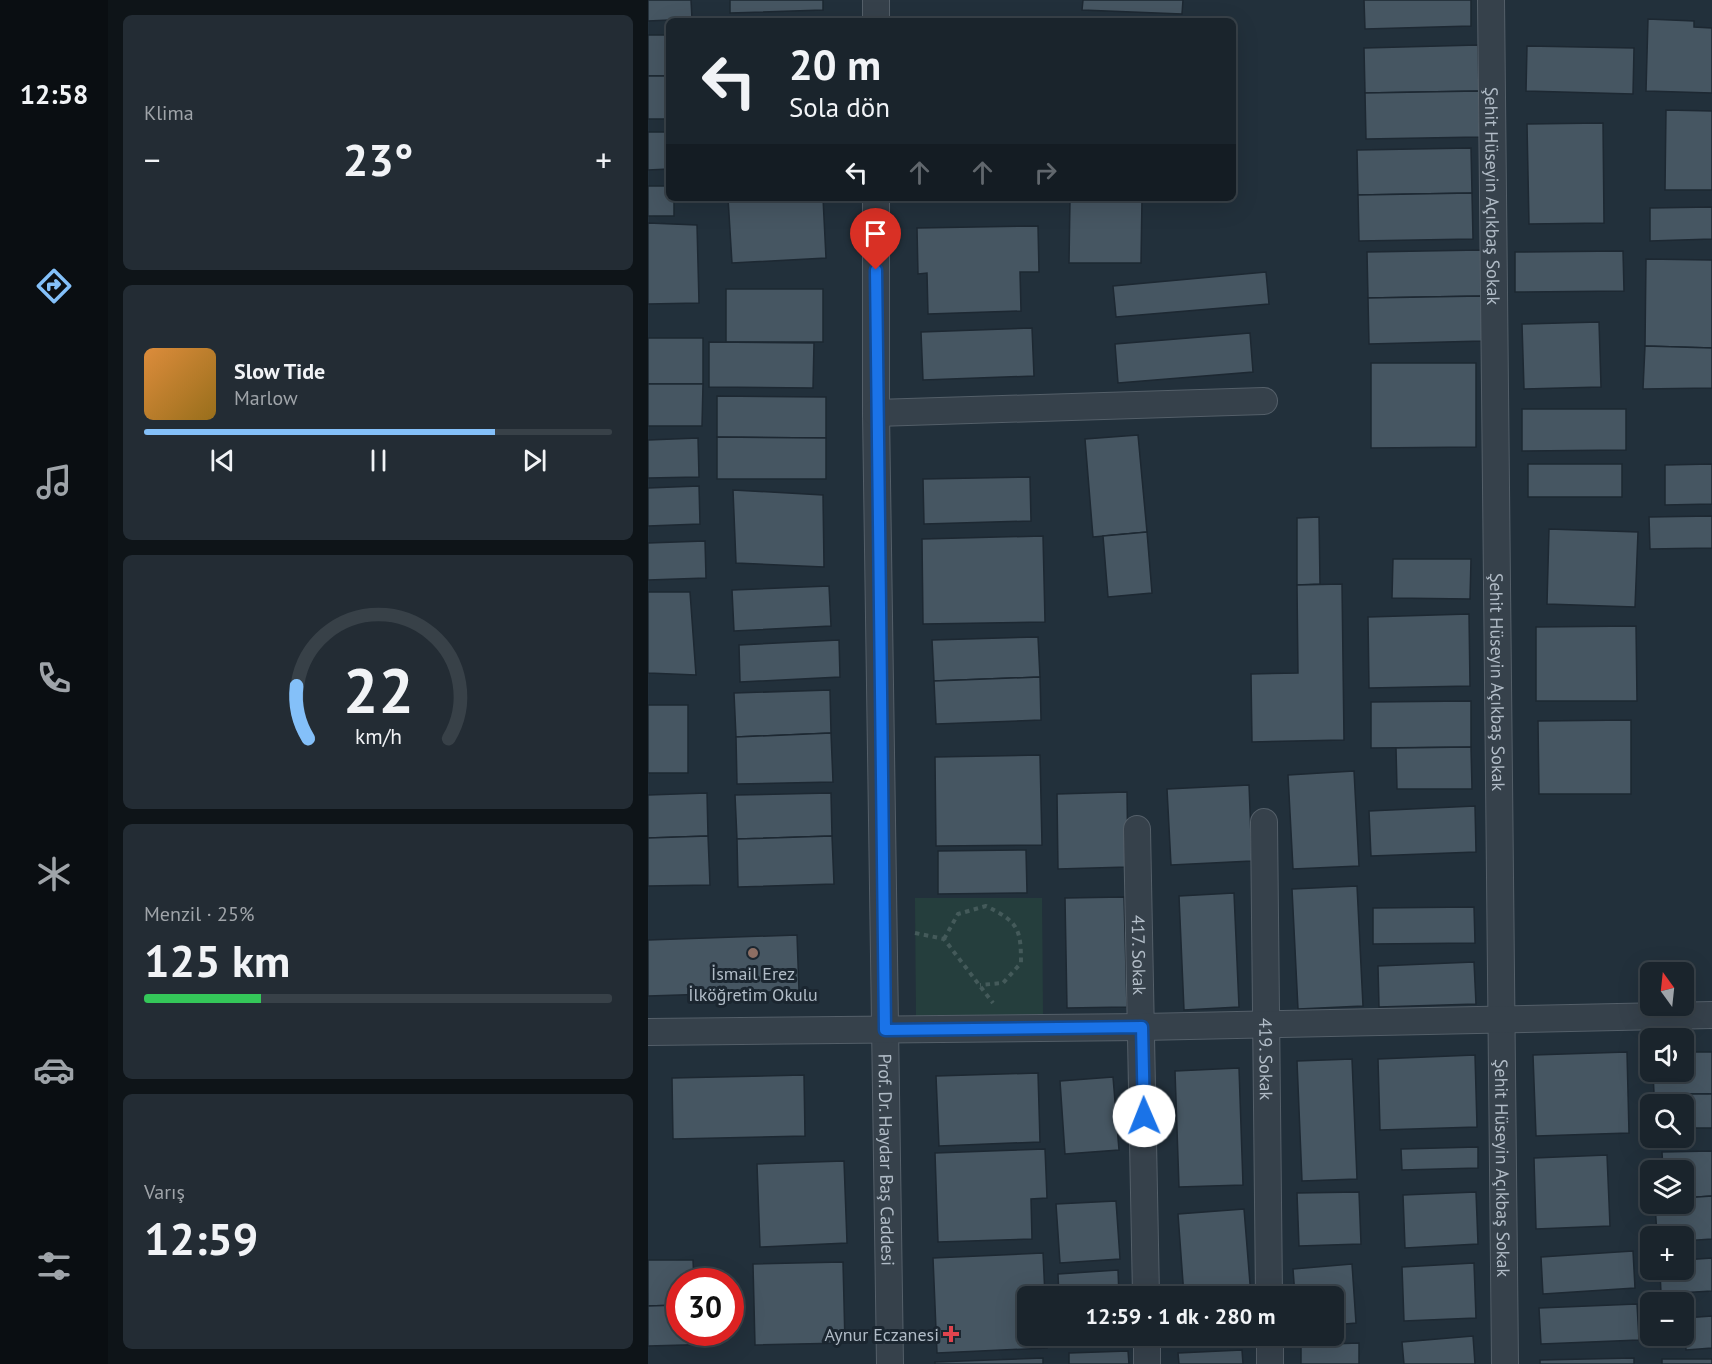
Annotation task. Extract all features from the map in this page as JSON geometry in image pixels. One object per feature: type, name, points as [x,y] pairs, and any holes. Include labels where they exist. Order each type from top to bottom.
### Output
[{"type":"street","points":[[876,0],[876,18]]},
{"type":"street","name":"Şehit Hüseyin Açıkbaş Sokak","points":[[1491,0],[1505,1364]]},
{"type":"street","name":"Prof. Dr. Haydar Baş Caddesi","points":[[876,201],[876,413],[890,1364]]},
{"type":"street","points":[[876,413],[1264,401]]},
{"type":"street","name":"419. Sokak","points":[[1264,822],[1268,1024],[1269,1286]]},
{"type":"street","name":"417. Sokak","points":[[1137,829],[1146,1286]]},
{"type":"street","points":[[648,1032],[1142,1027],[1712,1015]]},
{"type":"street","points":[[1147,1346],[1147,1364]]},
{"type":"street","points":[[1270,1346],[1270,1364]]},
{"type":"path","points":[[944,939],[958,914],[986,906],[1011,918],[1021,936],[1021,963],[1004,983],[980,986]]},
{"type":"path","points":[[915,933],[944,939],[997,1009]]},
{"type":"green space","points":[[915,898],[1042,898],[1043,1017],[916,1016]]},
{"type":"building","points":[[648,0],[691,0],[692,18],[648,21]]},
{"type":"building","points":[[730,0],[823,0],[823,10],[730,13]]},
{"type":"building","points":[[1083,0],[1183,0],[1182,14],[1082,10]]},
{"type":"building","points":[[1364,0],[1471,0],[1471,26],[1365,29]]},
{"type":"building","points":[[1648,19],[1694,21],[1694,27],[1712,28],[1712,93],[1646,91]]},
{"type":"building","points":[[648,35],[666,35],[666,76],[648,76]]},
{"type":"building","points":[[1478,45],[1479,91],[1365,93],[1364,48]]},
{"type":"building","points":[[1527,46],[1634,48],[1633,94],[1526,91]]},
{"type":"building","points":[[648,76],[666,76],[666,119],[648,119]]},
{"type":"building","points":[[1479,91],[1480,137],[1366,139],[1365,93]]},
{"type":"building","points":[[1666,110],[1712,111],[1712,190],[1665,190]]},
{"type":"building","points":[[1603,123],[1604,223],[1529,224],[1527,124]]},
{"type":"building","points":[[648,132],[666,132],[666,169],[648,170]]},
{"type":"building","points":[[1471,148],[1472,193],[1358,195],[1357,150]]},
{"type":"building","points":[[648,186],[666,186],[666,201],[674,201],[674,216],[648,216]]},
{"type":"building","points":[[1472,193],[1473,239],[1359,241],[1358,195]]},
{"type":"building","points":[[728,201],[823,201],[826,258],[732,263]]},
{"type":"building","points":[[1070,201],[1142,201],[1141,263],[1069,263]]},
{"type":"building","points":[[1712,207],[1712,239],[1650,241],[1650,208]]},
{"type":"building","points":[[648,223],[697,225],[699,303],[648,304]]},
{"type":"building","points":[[1038,226],[1039,272],[1020,272],[1021,311],[928,314],[927,273],[918,274],[917,228]]},
{"type":"building","points":[[1481,250],[1482,296],[1368,298],[1367,252]]},
{"type":"building","points":[[1623,251],[1624,291],[1515,292],[1515,252]]},
{"type":"building","points":[[1646,259],[1712,260],[1712,348],[1645,346]]},
{"type":"building","points":[[1266,272],[1269,304],[1116,317],[1113,286]]},
{"type":"building","points":[[726,289],[823,289],[823,342],[726,342]]},
{"type":"building","points":[[1482,296],[1483,341],[1369,344],[1368,298]]},
{"type":"building","points":[[1599,322],[1601,387],[1524,389],[1522,324]]},
{"type":"building","points":[[1032,328],[1034,376],[923,380],[921,332]]},
{"type":"building","points":[[1250,333],[1253,372],[1118,383],[1115,344]]},
{"type":"building","points":[[648,338],[703,338],[703,384],[648,384]]},
{"type":"building","points":[[709,342],[814,343],[813,388],[709,387]]},
{"type":"building","points":[[1645,346],[1712,348],[1712,388],[1643,389]]},
{"type":"building","points":[[1371,363],[1476,363],[1476,447],[1371,448]]},
{"type":"building","points":[[648,384],[703,384],[702,426],[648,426]]},
{"type":"building","points":[[717,396],[826,397],[826,438],[717,437]]},
{"type":"building","points":[[1522,409],[1626,409],[1626,450],[1522,451]]},
{"type":"building","points":[[1138,435],[1147,532],[1093,537],[1085,439]]},
{"type":"building","points":[[717,437],[826,438],[826,479],[717,479]]},
{"type":"building","points":[[698,438],[699,477],[648,478],[648,440]]},
{"type":"building","points":[[1528,464],[1622,464],[1622,497],[1528,497]]},
{"type":"building","points":[[1712,464],[1712,504],[1665,505],[1665,465]]},
{"type":"building","points":[[1030,477],[1031,521],[924,524],[923,479]]},
{"type":"building","points":[[699,486],[700,524],[648,526],[648,488]]},
{"type":"building","points":[[733,490],[823,495],[824,567],[736,563]]},
{"type":"building","points":[[1712,516],[1712,548],[1650,549],[1649,517]]},
{"type":"building","points":[[1319,517],[1320,584],[1297,585],[1297,518]]},
{"type":"building","points":[[1549,529],[1638,532],[1635,607],[1547,604]]},
{"type":"building","points":[[1147,532],[1152,593],[1108,597],[1103,536]]},
{"type":"building","points":[[1043,536],[1045,622],[923,624],[922,539]]},
{"type":"building","points":[[705,541],[706,578],[648,580],[648,543]]},
{"type":"building","points":[[1393,559],[1471,559],[1470,599],[1392,598]]},
{"type":"building","points":[[1342,584],[1344,740],[1252,742],[1251,674],[1298,673],[1297,585]]},
{"type":"building","points":[[829,586],[831,626],[734,631],[732,590]]},
{"type":"building","points":[[648,592],[690,592],[696,675],[648,673]]},
{"type":"building","points":[[1469,614],[1470,686],[1369,688],[1368,617]]},
{"type":"building","points":[[1636,626],[1637,701],[1536,701],[1536,627]]},
{"type":"building","points":[[1038,637],[1040,677],[934,681],[932,640]]},
{"type":"building","points":[[839,640],[840,677],[740,682],[739,645]]},
{"type":"building","points":[[1040,677],[1041,720],[936,724],[934,681]]},
{"type":"building","points":[[830,690],[831,733],[736,737],[734,693]]},
{"type":"building","points":[[1471,701],[1471,747],[1371,748],[1371,702]]},
{"type":"building","points":[[648,705],[688,705],[688,773],[648,773]]},
{"type":"building","points":[[1631,720],[1631,794],[1539,794],[1538,721]]},
{"type":"building","points":[[831,733],[833,782],[737,784],[736,737]]},
{"type":"building","points":[[1471,747],[1472,789],[1397,789],[1396,748]]},
{"type":"building","points":[[1040,755],[1042,845],[936,846],[935,757]]},
{"type":"building","points":[[1354,771],[1359,866],[1293,869],[1288,775]]},
{"type":"building","points":[[1249,785],[1252,861],[1171,865],[1167,789]]},
{"type":"building","points":[[1127,792],[1128,867],[1058,869],[1057,794]]},
{"type":"building","points":[[707,793],[708,836],[648,838],[648,795]]},
{"type":"building","points":[[831,793],[832,836],[737,839],[735,795]]},
{"type":"building","points":[[1475,806],[1476,852],[1371,856],[1369,811]]},
{"type":"building","points":[[708,836],[710,885],[648,886],[648,838]]},
{"type":"building","points":[[832,836],[834,884],[738,887],[737,839]]},
{"type":"building","points":[[1026,850],[1027,893],[938,894],[938,851]]},
{"type":"building","points":[[1357,886],[1363,1006],[1298,1009],[1292,889]]},
{"type":"building","points":[[1234,893],[1239,1007],[1184,1010],[1179,896]]},
{"type":"building","points":[[1124,897],[1127,1007],[1067,1008],[1065,898]]},
{"type":"building","points":[[1474,907],[1475,943],[1373,944],[1373,908]]},
{"type":"building","points":[[797,935],[799,991],[648,996],[648,940]]},
{"type":"building","points":[[1474,962],[1476,1004],[1379,1007],[1378,966]]},
{"type":"building","points":[[1627,1052],[1629,1133],[1536,1136],[1533,1055]]},
{"type":"building","points":[[1694,1052],[1712,1052],[1712,1094],[1654,1094],[1653,1082],[1694,1082]]},
{"type":"building","points":[[1475,1055],[1477,1127],[1380,1130],[1378,1059]]},
{"type":"building","points":[[1352,1059],[1357,1179],[1302,1181],[1297,1061]]},
{"type":"building","points":[[1239,1068],[1243,1185],[1179,1187],[1175,1071]]},
{"type":"building","points":[[1038,1073],[1040,1142],[939,1146],[936,1076]]},
{"type":"building","points":[[804,1075],[805,1136],[673,1139],[672,1078]]},
{"type":"building","points":[[1113,1077],[1119,1150],[1065,1154],[1060,1081]]},
{"type":"building","points":[[1694,1094],[1712,1094],[1712,1128],[1694,1128]]},
{"type":"building","points":[[1478,1147],[1478,1168],[1402,1170],[1401,1149]]},
{"type":"building","points":[[1045,1149],[1047,1198],[1031,1199],[1032,1239],[938,1242],[935,1153]]},
{"type":"building","points":[[1712,1151],[1712,1196],[1694,1197],[1694,1160],[1662,1160],[1662,1152]]},
{"type":"building","points":[[1607,1155],[1610,1226],[1536,1229],[1534,1158]]},
{"type":"building","points":[[844,1161],[847,1243],[760,1247],[757,1164]]},
{"type":"building","points":[[1359,1192],[1361,1244],[1299,1246],[1297,1193]]},
{"type":"building","points":[[1476,1192],[1478,1244],[1405,1248],[1403,1195]]},
{"type":"building","points":[[1712,1196],[1712,1239],[1694,1240],[1694,1226],[1656,1226],[1656,1214],[1694,1214],[1694,1197]]},
{"type":"building","points":[[1116,1201],[1120,1259],[1060,1263],[1056,1204]]},
{"type":"building","points":[[1244,1209],[1250,1286],[1183,1286],[1178,1214]]},
{"type":"building","points":[[1633,1251],[1635,1288],[1543,1294],[1541,1257]]},
{"type":"building","points":[[1043,1253],[1045,1286],[1017,1286],[1017,1346],[1047,1346],[1047,1348],[937,1353],[933,1258]]},
{"type":"building","points":[[1712,1258],[1712,1291],[1661,1292],[1660,1280],[1694,1280],[1694,1259]]},
{"type":"building","points":[[648,1260],[693,1260],[693,1268],[666,1268],[666,1305],[648,1306]]},
{"type":"building","points":[[843,1262],[845,1343],[755,1345],[753,1264]]},
{"type":"building","points":[[1474,1263],[1476,1318],[1404,1321],[1402,1267]]},
{"type":"building","points":[[1352,1264],[1356,1323],[1344,1324],[1344,1286],[1294,1286],[1293,1269]]},
{"type":"building","points":[[1118,1270],[1119,1286],[1059,1286],[1058,1274]]},
{"type":"building","points":[[1637,1304],[1639,1340],[1541,1344],[1539,1308]]},
{"type":"building","points":[[666,1305],[666,1346],[648,1346],[648,1306]]},
{"type":"building","points":[[1712,1316],[1712,1348],[1686,1350],[1686,1346],[1694,1346],[1694,1317]]},
{"type":"building","points":[[1473,1336],[1475,1364],[1404,1364],[1402,1342]]},
{"type":"building","points":[[1359,1343],[1359,1364],[1301,1364],[1301,1346],[1344,1346],[1344,1344]]},
{"type":"building","points":[[1242,1350],[1243,1364],[1179,1364],[1178,1353]]},
{"type":"building","points":[[1128,1351],[1129,1364],[1069,1364],[1069,1353]]},
{"type":"building","points":[[1043,1358],[1043,1364],[935,1364],[935,1362]]},
{"type":"building","points":[[1634,1358],[1634,1364],[1540,1364],[1540,1360]]},
{"type":"building","points":[[1662,1359],[1712,1359],[1712,1364],[1662,1364]]},
{"type":"place","name":"İsmail Erez İlköğretim Okulu","points":[[753,953]]},
{"type":"place","name":"Aynur Eczanesi","points":[[951,1334]]},
{"type":"route","points":[[876,270],[885,1030],[1142,1027],[1144,1116]]}]
